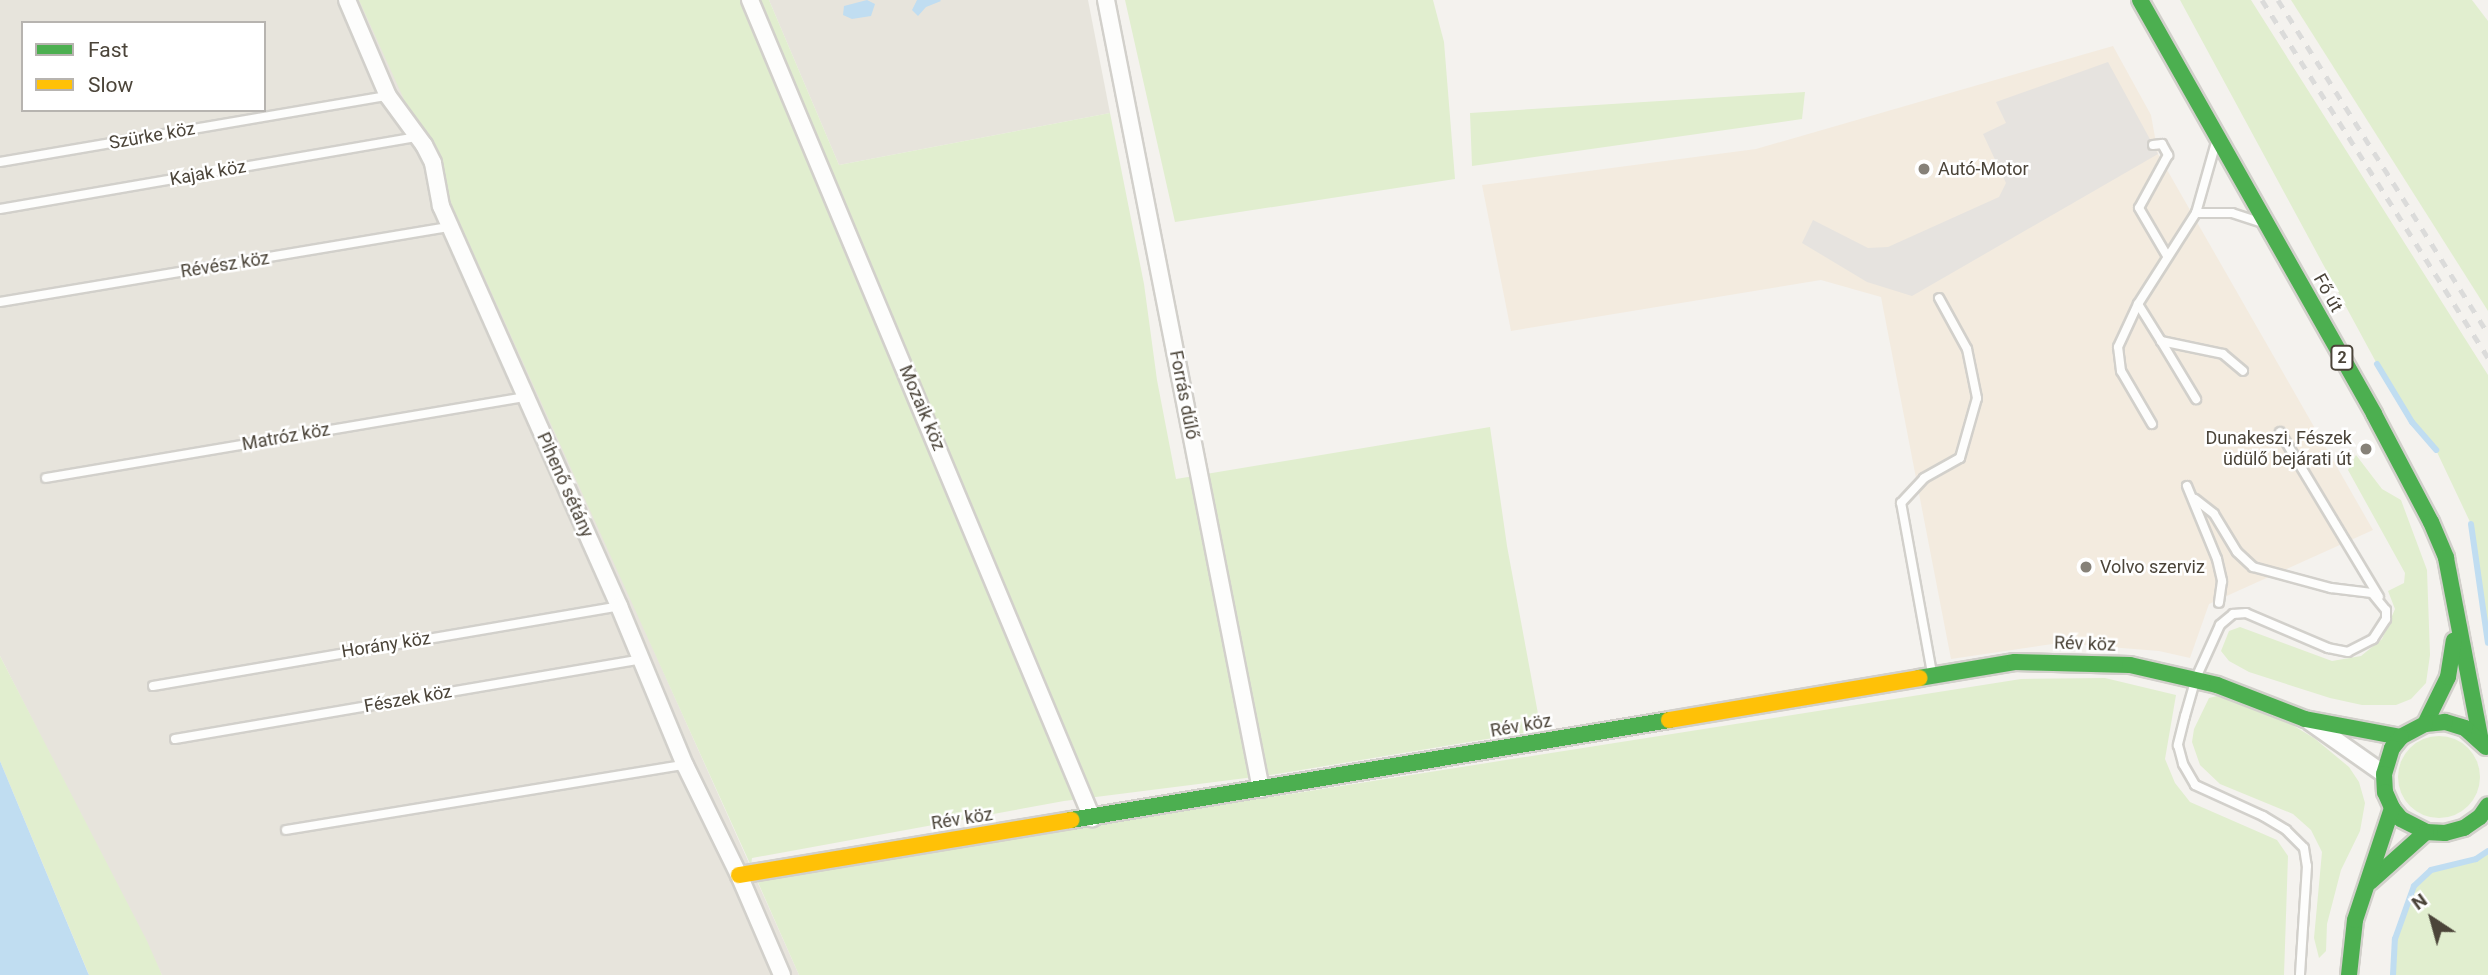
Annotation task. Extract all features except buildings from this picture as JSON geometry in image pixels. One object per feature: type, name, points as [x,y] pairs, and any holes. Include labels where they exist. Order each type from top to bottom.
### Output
[{"type":"street","name":"Pihenő sétány","points":[[347,0],[388,96],[433,163],[441,206],[450,227],[619,607],[685,765],[739,875],[782,975]]},
{"type":"street","name":"Mozaik köz","points":[[750,0],[1092,818]]},
{"type":"street","name":"Forrás dűlő","points":[[1106,0],[1261,789]]},
{"type":"street","name":"Fő út","points":[[2140,0],[2417,493],[2446,558],[2485,746]]},
{"type":"street","name":"Fő út","points":[[2425,724],[2448,677],[2457,615]]},
{"type":"street","name":"Rév köz","points":[[739,875],[2015,662],[2130,665],[2196,678],[2305,719],[2401,737]]},
{"type":"street","name":"Rév köz","points":[[2305,719],[2384,774]]},
{"type":"street","name":"Fő út","points":[[2425,724],[2445,722],[2465,728],[2485,746]]},
{"type":"street","points":[[2425,724],[2401,737],[2386,761],[2385,792],[2392,808],[2402,819],[2426,832],[2445,833],[2464,828],[2485,812]]},
{"type":"street","points":[[2349,975],[2355,920],[2370,882],[2392,808]]},
{"type":"street","points":[[2370,882],[2426,832]]},
{"type":"lane","name":"Szürke köz","points":[[0,162],[388,96]]},
{"type":"lane","name":"Kajak köz","points":[[0,209],[416,138]]},
{"type":"lane","points":[[2152,424],[2118,360],[2122,334],[2138,303],[2196,213],[2218,138]]},
{"type":"lane","points":[[2153,145],[2162,144],[2168,155],[2139,208],[2167,256]]},
{"type":"lane","points":[[2196,213],[2232,213],[2267,224]]},
{"type":"lane","name":"Révész köz","points":[[0,302],[450,227]]},
{"type":"lane","points":[[1933,676],[1902,503],[1924,478],[1959,458],[1977,398],[1967,349],[1939,298]]},
{"type":"lane","points":[[2138,303],[2196,399]]},
{"type":"lane","points":[[2161,341],[2223,354],[2243,371]]},
{"type":"lane","name":"Matróz köz","points":[[46,478],[526,397]]},
{"type":"lane","points":[[2280,432],[2381,601],[2386,619],[2379,633],[2359,648],[2348,652],[2328,649],[2246,613],[2233,614],[2220,625],[2196,678],[2178,745],[2183,764],[2195,785],[2263,816],[2286,830],[2304,848],[2307,866],[2300,975]]},
{"type":"lane","points":[[2187,486],[2195,499],[2200,520],[2221,571],[2222,591],[2219,603]]},
{"type":"lane","points":[[2195,499],[2214,514],[2237,552],[2253,567],[2331,588],[2365,591],[2381,601]]},
{"type":"lane","name":"Horány köz","points":[[153,686],[619,607]]},
{"type":"lane","name":"Fészek köz","points":[[175,739],[641,659]]},
{"type":"lane","points":[[286,831],[685,765]]},
{"type":"shaded area","points":[[0,0],[363,0],[799,975],[162,975],[0,656]]},
{"type":"shaded area","points":[[769,0],[1088,0],[1110,113],[839,165]]},
{"type":"shaded area","points":[[2113,46],[2151,115],[2158,154],[2373,530],[2209,604],[2190,658],[2159,651],[2059,643],[1951,659],[1881,297],[1821,280],[1511,331],[1482,185],[1756,149]]},
{"type":"shaded area","points":[[2108,62],[2158,154],[1912,296],[1867,282],[1802,243],[1813,220],[1868,248],[1888,247],[1999,197],[2006,183],[1983,134],[2006,123],[1996,102]]},
{"type":"green space","points":[[359,0],[769,0],[839,165],[1110,113],[1144,284],[1157,380],[1176,479],[1490,427],[1507,546],[1541,730],[1277,774],[1064,801],[752,858],[751,866]]},
{"type":"green space","points":[[1125,0],[1433,0],[1444,42],[1455,179],[1175,222]]},
{"type":"green space","points":[[2180,0],[2251,0],[2488,375],[2488,643],[2471,524],[2436,450],[2412,422],[2377,364]]},
{"type":"green space","points":[[2291,0],[2472,0],[2488,21],[2488,311]]},
{"type":"green space","points":[[1805,92],[1802,119],[1472,166],[1470,113]]},
{"type":"green space","points":[[2356,455],[2382,489],[2401,500],[2427,570],[2430,655],[2426,683],[2411,699],[2396,705],[2362,705],[2330,698],[2249,672],[2229,661],[2221,651],[2229,631],[2240,627],[2332,661],[2361,656],[2382,639],[2395,609],[2388,591],[2404,583],[2405,573],[2348,470]]},
{"type":"green space","points":[[0,656],[162,975],[89,975],[0,761]]},
{"type":"green space","points":[[2105,678],[2176,695],[2165,759],[2175,783],[2190,802],[2277,840],[2288,856],[2284,975],[799,975],[756,878],[2021,679]]},
{"type":"green space","points":[[2217,696],[2279,717],[2314,738],[2349,767],[2359,782],[2365,803],[2360,831],[2341,870],[2327,924],[2326,951],[2319,958],[2314,938],[2322,852],[2311,830],[2293,814],[2220,784],[2200,765],[2192,742],[2194,729],[2209,698]]},
{"type":"green space","points":[[2431,736],[2447,736],[2462,743],[2473,754],[2480,769],[2477,793],[2468,806],[2447,818],[2431,818],[2416,811],[2405,800],[2398,785],[2398,769],[2405,754],[2416,743]]},
{"type":"green space","points":[[2488,851],[2488,975],[2393,975],[2395,939],[2414,886],[2431,870],[2476,859]]},
{"type":"water","points":[[867,0],[875,4],[871,16],[852,19],[843,15],[844,6]]},
{"type":"water","points":[[917,0],[941,1],[926,7],[918,16],[912,10]]},
{"type":"water","points":[[0,761],[88,973],[89,975],[0,975]]},
{"type":"waterway","points":[[2377,364],[2412,422],[2436,450]]},
{"type":"waterway","points":[[2471,524],[2488,643]]},
{"type":"waterway","points":[[2393,975],[2395,939],[2414,886],[2431,870],[2476,859],[2488,851]]},
{"type":"railway","points":[[2262,0],[2488,357]]},
{"type":"railway","points":[[2278,0],[2488,334]]},
{"type":"traffic: fast","points":[[2140,0],[2374,414],[2431,522],[2446,558],[2481,741]]},
{"type":"traffic: fast","points":[[2425,724],[2448,677],[2454,640]]},
{"type":"traffic: fast","points":[[1919,678],[2015,662],[2130,665],[2217,685],[2305,719],[2401,737]]},
{"type":"traffic: fast","points":[[1071,820],[1669,720]]},
{"type":"traffic: fast","points":[[2486,747],[2465,728],[2445,722],[2425,724],[2401,737],[2392,748],[2384,774],[2385,792],[2392,808],[2401,819],[2426,832],[2445,833],[2464,828],[2480,817],[2488,805]]},
{"type":"traffic: fast","points":[[2349,975],[2355,920],[2392,808]]},
{"type":"traffic: fast","points":[[2370,882],[2426,832]]},
{"type":"traffic: slow","points":[[1669,720],[1919,678]]},
{"type":"traffic: slow","points":[[739,875],[1071,820]]},
{"type":"place","name":"Autó-Motor","points":[[1924,169]]},
{"type":"place","name":"Dunakeszi, Fészek üdülő bejárati út","points":[[2366,449]]},
{"type":"place","name":"Volvo szerviz","points":[[2086,567]]}]
